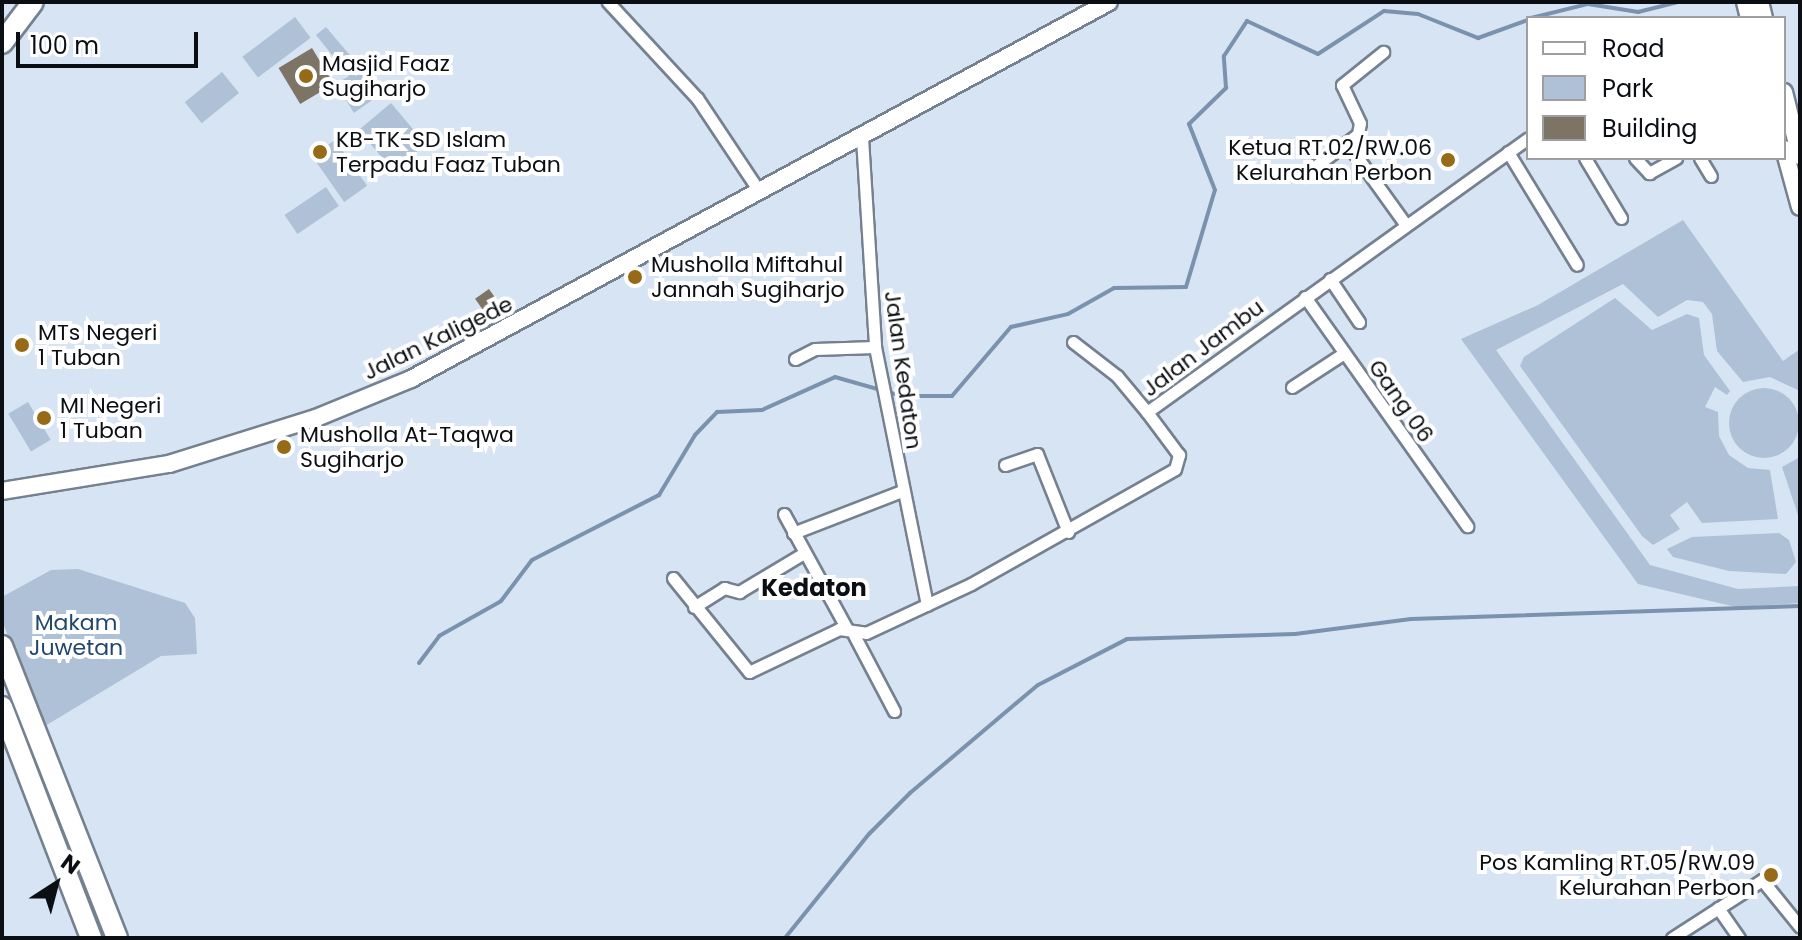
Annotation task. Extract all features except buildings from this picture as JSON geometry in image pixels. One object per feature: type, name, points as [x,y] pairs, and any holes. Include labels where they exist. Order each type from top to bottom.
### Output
[{"type":"highway","points":[[2,43],[33,2]]},
{"type":"highway","points":[[2,646],[117,938]]},
{"type":"highway","points":[[2,674],[44,778],[36,782],[29,775]]},
{"type":"highway","points":[[2,707],[91,938]]},
{"type":"street","points":[[608,2],[689,88],[759,191]]},
{"type":"street","name":"Jalan Kaligede","points":[[2,491],[169,464],[373,395],[862,138],[1109,2]]},
{"type":"street","points":[[1305,174],[1347,143],[1361,126],[1342,85],[1383,52]]},
{"type":"street","points":[[1788,100],[1800,156]]},
{"type":"street","name":"Jalan Kedaton","points":[[862,138],[875,347],[927,605]]},
{"type":"street","name":"Jalan Jambu","points":[[694,607],[746,672],[927,605],[1068,532],[1179,465],[1179,455],[1147,412],[1526,139]]},
{"type":"street","points":[[1347,143],[1406,225]]},
{"type":"street","points":[[1508,152],[1577,265]]},
{"type":"street","points":[[1786,156],[1800,207]]},
{"type":"street","points":[[1586,160],[1621,218]]},
{"type":"street","points":[[1637,160],[1649,173],[1672,160]]},
{"type":"street","points":[[1701,160],[1711,176]]},
{"type":"street","points":[[1330,279],[1359,322]]},
{"type":"street","name":"Gang 06","points":[[1305,297],[1467,526]]},
{"type":"street","points":[[1073,342],[1117,376],[1147,412]]},
{"type":"street","points":[[795,359],[815,349],[875,347]]},
{"type":"street","points":[[1292,387],[1344,353]]},
{"type":"street","points":[[1005,465],[1037,454],[1068,532]]},
{"type":"street","points":[[793,533],[902,491]]},
{"type":"street","points":[[784,514],[894,711]]},
{"type":"street","points":[[673,578],[694,607],[726,587],[739,592],[804,553]]},
{"type":"street","points":[[1672,938],[1765,880],[1800,927]]},
{"type":"street","points":[[1718,908],[1739,938]]},
{"type":"green space","points":[[295,17],[311,38],[258,77],[242,57]]},
{"type":"green space","points":[[326,27],[382,93],[354,113],[336,84],[349,76],[316,35]]},
{"type":"green space","points":[[222,72],[239,93],[202,123],[185,102]]},
{"type":"green space","points":[[391,103],[426,144],[394,171],[359,130]]},
{"type":"green space","points":[[335,140],[367,186],[344,202],[312,156]]},
{"type":"green space","points":[[326,187],[339,206],[297,234],[285,215]]},
{"type":"green space","points":[[1683,220],[1783,361],[1800,349],[1800,391],[1770,377],[1743,382],[1717,351],[1712,314],[1703,302],[1687,300],[1658,317],[1623,284],[1496,350],[1650,565],[1738,589],[1800,586],[1800,603],[1736,607],[1638,584],[1461,339],[1538,305]]},
{"type":"green space","points":[[1615,298],[1652,330],[1687,314],[1699,318],[1704,355],[1730,391],[1727,395],[1715,387],[1705,407],[1718,412],[1719,436],[1729,455],[1748,468],[1770,470],[1778,519],[1702,523],[1687,502],[1670,515],[1680,529],[1653,545],[1642,536],[1520,366],[1524,357]]},
{"type":"green space","points":[[1757,388],[1771,388],[1784,393],[1794,403],[1799,423],[1794,443],[1784,453],[1771,458],[1757,458],[1744,453],[1734,443],[1729,430],[1729,416],[1734,403],[1744,393]]},
{"type":"green space","points":[[28,402],[51,440],[31,452],[8,414]]},
{"type":"green space","points":[[1800,457],[1800,517],[1799,518],[1782,467]]},
{"type":"green space","points":[[1779,533],[1789,540],[1796,562],[1786,574],[1729,571],[1673,557],[1667,549],[1692,537]]},
{"type":"green space","name":"Makam Juwetan","points":[[78,569],[185,603],[195,618],[197,654],[161,656],[45,726],[2,621],[2,597],[51,570]]},
{"type":"waterway","points":[[1539,16],[1588,4],[1638,12],[1678,2]]},
{"type":"waterway","points":[[419,663],[439,636],[501,601],[532,560],[659,495],[695,435],[717,412],[762,410],[835,377],[902,396],[952,396],[1011,327],[1068,314],[1114,288],[1186,287],[1215,190],[1189,124],[1226,88],[1224,56],[1247,21],[1318,54],[1384,11],[1418,14],[1478,38],[1526,21]]},
{"type":"waterway","points":[[785,938],[869,834],[910,793],[1038,685],[1127,639],[1295,634],[1411,619],[1800,606]]},
{"type":"place","name":"Masjid Faaz Sugiharjo","points":[[306,76]]},
{"type":"place","name":"KB-TK-SD Islam Terpadu Faaz Tuban","points":[[320,152]]},
{"type":"place","name":"Ketua RT.02/RW.06 Kelurahan Perbon","points":[[1448,160]]},
{"type":"place","name":"Musholla Miftahul Jannah Sugiharjo","points":[[635,277]]},
{"type":"place","name":"MTs Negeri 1 Tuban","points":[[22,345]]},
{"type":"place","name":"MI Negeri 1 Tuban","points":[[44,418]]},
{"type":"place","name":"Musholla At-Taqwa Sugiharjo","points":[[284,447]]},
{"type":"place","name":"Pos Kamling RT.05/RW.09 Kelurahan Perbon","points":[[1771,875]]},
{"type":"district","name":"Kedaton","points":[[814,588]]}]
